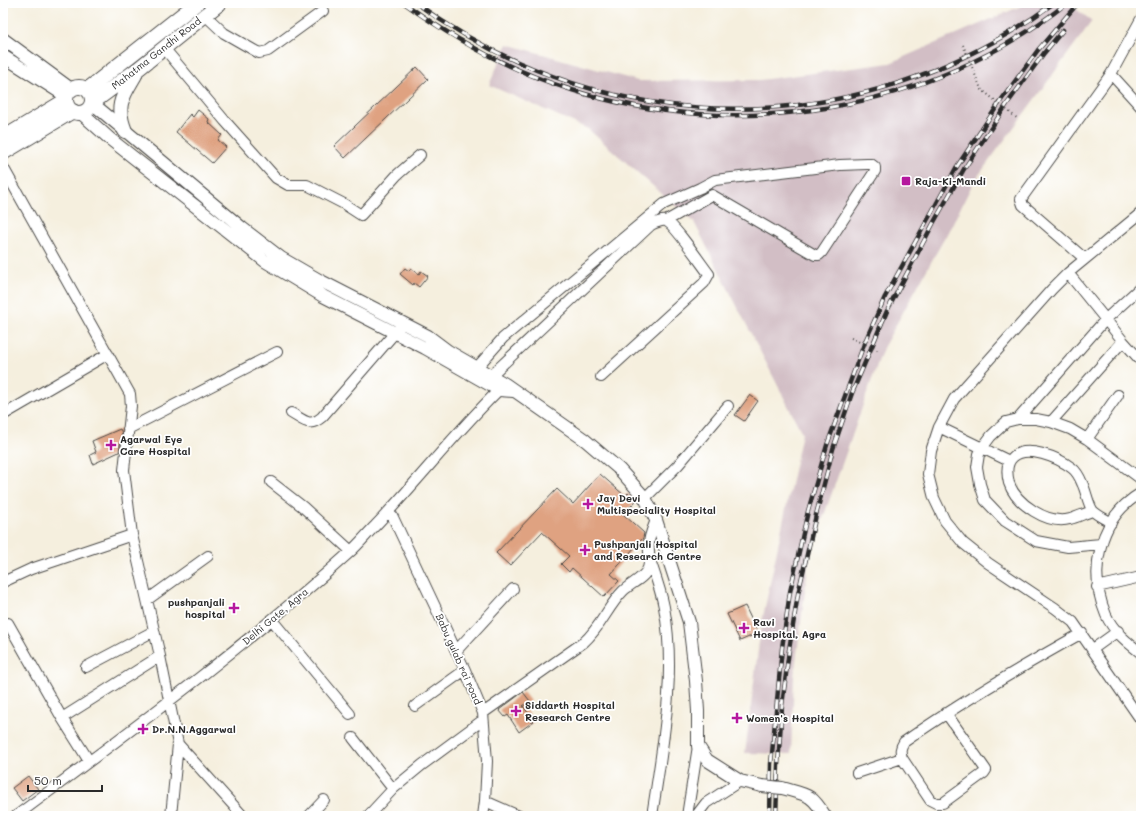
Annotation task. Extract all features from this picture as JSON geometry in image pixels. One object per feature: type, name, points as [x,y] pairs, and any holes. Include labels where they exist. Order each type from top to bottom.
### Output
[{"type":"highway","name":"Mahatma Gandhi Road","points":[[90,96],[197,3]]},
{"type":"highway","name":"Mahatma Gandhi Road","points":[[90,96],[138,70],[220,3]]},
{"type":"highway","points":[[125,131],[120,120],[122,98],[138,70]]},
{"type":"highway","points":[[3,138],[71,102],[89,108],[90,96],[80,86],[71,102],[3,153]]},
{"type":"main road","points":[[3,40],[110,139],[227,224],[319,280],[357,299],[399,328],[502,387],[516,392],[585,440],[619,469],[645,498],[656,520],[688,622],[696,681],[698,746],[707,760],[740,781],[762,786],[782,788],[806,794],[816,802],[825,816]]},
{"type":"main road","points":[[3,56],[71,102]]},
{"type":"main road","points":[[90,96],[125,131],[227,224],[265,261],[304,285],[351,310],[399,328]]},
{"type":"main road","points":[[351,310],[357,299]]},
{"type":"street","points":[[205,15],[224,33],[259,53],[268,51],[322,11]]},
{"type":"street","points":[[1085,260],[1023,205],[1021,199],[1111,74],[1141,19]]},
{"type":"street","points":[[164,48],[225,121],[276,178],[283,183],[288,185],[307,185],[344,204],[361,215],[397,175],[420,155]]},
{"type":"street","points":[[1111,74],[1141,108]]},
{"type":"street","points":[[474,371],[503,338],[664,204],[715,180],[840,165],[871,164],[875,167],[874,171],[819,255],[815,255],[712,194],[666,221],[651,225],[488,379]]},
{"type":"street","points":[[3,167],[130,394],[131,406],[124,470],[132,535],[170,701],[178,744],[171,816]]},
{"type":"street","points":[[1139,218],[1068,273],[954,399],[939,427],[931,451],[928,474],[934,498],[945,521],[963,543],[988,563],[1056,608],[1073,622],[1141,720]]},
{"type":"street","points":[[601,377],[704,283],[708,277],[709,274],[678,233],[666,221]]},
{"type":"street","points":[[1068,273],[1141,361]]},
{"type":"street","points":[[1018,419],[1106,320],[1141,287]]},
{"type":"street","points":[[291,413],[310,423],[315,423],[322,417],[399,328]]},
{"type":"street","points":[[1051,422],[1123,341]]},
{"type":"street","points":[[128,429],[277,352]]},
{"type":"street","points":[[3,415],[108,354]]},
{"type":"street","name":"Delhi Gate, Agra","points":[[16,816],[170,701],[272,620],[350,552],[390,511],[502,387]]},
{"type":"street","points":[[1087,439],[1118,395]]},
{"type":"street","points":[[645,498],[678,464],[728,406]]},
{"type":"street","points":[[1101,544],[1068,547],[1036,541],[1005,521],[985,500],[976,467],[982,448],[991,436],[1006,422],[1018,419],[1036,419],[1051,422],[1070,429],[1087,439],[1141,479]]},
{"type":"street","points":[[939,427],[1009,461]]},
{"type":"street","points":[[1093,510],[1069,520],[1054,520],[1033,511],[1021,501],[1009,483],[1009,461],[1021,452],[1037,452],[1054,458],[1073,469],[1082,482],[1093,510],[1111,523]]},
{"type":"street","points":[[271,482],[303,507],[350,552]]},
{"type":"street","points":[[1141,493],[1122,508],[1111,523],[1101,544],[1097,565],[1097,587],[1107,616],[1124,641],[1141,653]]},
{"type":"street","name":"Babu gulab rai road","points":[[390,511],[465,670],[483,717],[487,761],[483,816]]},
{"type":"street","points":[[652,816],[667,708],[669,654],[664,606],[650,558],[649,541],[656,520]]},
{"type":"street","points":[[3,582],[31,569],[132,535]]},
{"type":"street","points":[[147,600],[208,556]]},
{"type":"street","points":[[368,816],[393,789],[422,765],[483,717],[590,637],[622,592],[630,584],[644,575],[648,569],[650,558]]},
{"type":"street","points":[[1097,587],[1141,577]]},
{"type":"street","points":[[456,651],[513,589]]},
{"type":"street","points":[[272,620],[350,714]]},
{"type":"street","points":[[8,623],[62,718],[89,761]]},
{"type":"street","points":[[86,668],[154,632]]},
{"type":"street","points":[[1093,649],[1118,632]]},
{"type":"street","points":[[946,713],[986,768],[984,773],[943,803],[936,803],[930,800],[902,758],[900,751],[904,742],[946,713],[1013,671],[1082,633]]},
{"type":"street","points":[[62,718],[160,656]]},
{"type":"street","points":[[414,706],[465,670]]},
{"type":"street","points":[[353,738],[393,789]]},
{"type":"street","points":[[178,744],[243,816]]},
{"type":"street","points":[[687,816],[698,746]]},
{"type":"street","points":[[857,773],[902,758]]},
{"type":"street","points":[[696,816],[711,799],[740,781]]},
{"type":"street","points":[[309,816],[324,800]]},
{"type":"street","points":[[485,801],[519,816]]},
{"type":"path","points":[[963,45],[981,90],[1018,119]]},
{"type":"path","points":[[851,338],[879,351]]},
{"type":"shaded area","points":[[1028,3],[1068,3],[1092,21],[973,183],[953,223],[883,348],[809,558],[794,677],[791,754],[745,753],[761,626],[802,433],[694,222],[588,129],[489,85],[507,44],[638,81],[760,80],[890,63]]},
{"type":"building","points":[[417,67],[428,79],[345,158],[334,146]]},
{"type":"building","points":[[198,110],[209,119],[208,122],[222,135],[218,140],[226,147],[212,163],[176,132],[190,114],[193,117]]},
{"type":"building","points":[[405,268],[409,271],[411,268],[419,274],[421,271],[428,276],[419,287],[414,283],[413,285],[400,274]]},
{"type":"building","points":[[750,395],[758,401],[744,421],[735,415]]},
{"type":"building","points":[[120,429],[122,433],[119,452],[93,464],[90,455],[96,452],[92,441]]},
{"type":"building","points":[[600,474],[625,496],[628,493],[636,501],[623,514],[644,533],[643,538],[611,574],[619,581],[604,597],[572,568],[569,572],[561,564],[569,556],[542,532],[510,566],[496,553],[557,489],[573,504]]},
{"type":"building","points":[[745,606],[758,633],[740,641],[727,614]]},
{"type":"building","points":[[523,692],[530,701],[523,706],[534,721],[519,732],[508,715],[505,717],[499,710]]},
{"type":"building","points":[[28,776],[38,789],[22,801],[12,788]]},
{"type":"railway","points":[[404,3],[444,30],[485,54],[527,74],[572,90],[635,106],[700,114],[765,115],[830,107],[894,92],[955,70],[1013,40],[1067,3]]},
{"type":"railway","points":[[416,3],[491,49],[570,82],[652,102],[735,109],[819,102],[900,82],[979,49],[1054,3]]},
{"type":"railway","points":[[770,816],[771,764],[782,648],[790,592],[808,511],[827,445],[864,344],[885,297],[956,168],[1002,99],[1038,50],[1078,3]]},
{"type":"railway","points":[[776,816],[782,706],[798,594],[833,449],[852,393],[887,311],[964,169],[1007,104],[1044,53],[1063,30]]},
{"type":"place","name":"Raja-Ki-Mandi","points":[[906,181]]},
{"type":"place","name":"Agarwal Eye Care Hospital","points":[[111,445]]},
{"type":"place","name":"Jay Devi Multispeciality Hospital","points":[[588,504]]},
{"type":"place","name":"Pushpanjali Hospital and Research Centre","points":[[585,550]]},
{"type":"place","name":"pushpanjali hospital","points":[[234,608]]},
{"type":"place","name":"Ravi Hospital, Agra","points":[[744,628]]},
{"type":"place","name":"Siddarth Hospital Research Centre","points":[[516,711]]},
{"type":"place","name":"Women's Hospital","points":[[737,718]]},
{"type":"place","name":"Dr.N.N.Aggarwal","points":[[143,729]]}]
